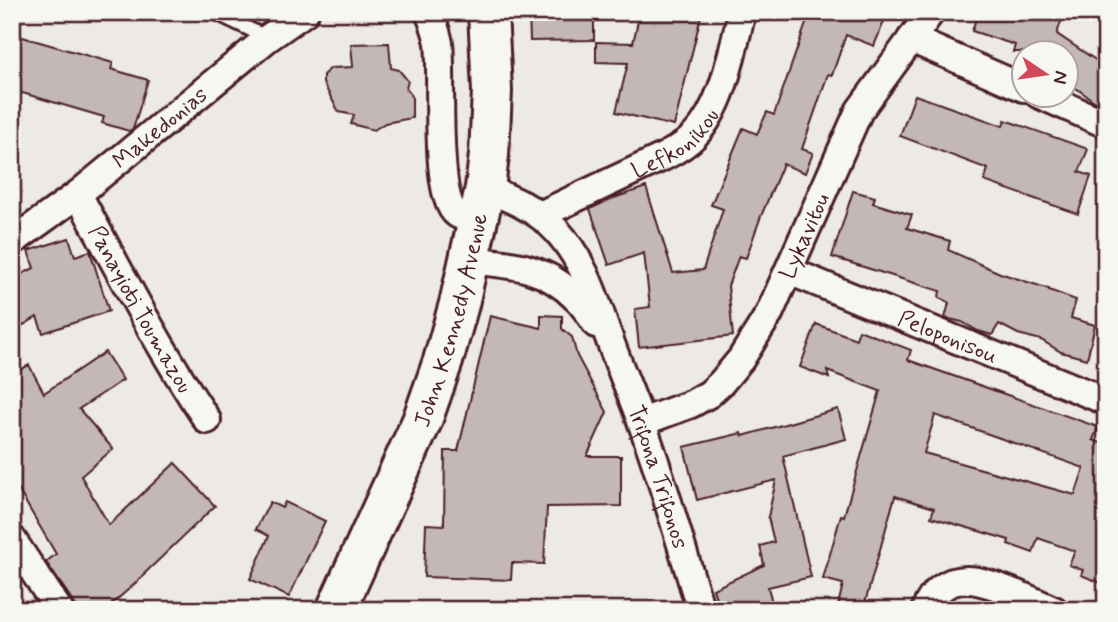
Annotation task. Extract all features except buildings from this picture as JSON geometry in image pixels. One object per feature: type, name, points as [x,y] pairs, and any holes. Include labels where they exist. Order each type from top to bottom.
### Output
[{"type":"main road","name":"John Kennedy Avenue","points":[[336,610],[422,421],[446,350],[469,260],[489,155],[492,91],[488,12]]},
{"type":"street","name":"Makedonias","points":[[12,242],[78,194],[268,38],[305,12]]},
{"type":"street","points":[[429,12],[438,41],[442,164],[447,197],[451,208],[464,216],[482,202]]},
{"type":"street","name":"Lefkonikou","points":[[540,215],[663,157],[682,147],[696,134],[717,99],[742,12]]},
{"type":"street","name":"Lykavitou","points":[[642,422],[691,404],[709,394],[741,359],[769,314],[859,111],[931,12]]},
{"type":"street","points":[[911,39],[1010,82]]},
{"type":"street","points":[[1070,108],[1106,124]]},
{"type":"street","name":"Panayioti Toumazou","points":[[78,194],[172,366],[207,420]]},
{"type":"street","name":"Trifona Trifonos","points":[[482,202],[521,203],[540,215],[558,232],[588,279],[642,422],[701,610]]},
{"type":"street","name":"Trifona Trifonos","points":[[469,260],[510,264],[530,268],[545,275],[578,299],[611,345]]},
{"type":"street","name":"Peloponisou","points":[[789,271],[1106,401]]},
{"type":"street","points":[[12,539],[59,610]]},
{"type":"street","points":[[925,610],[940,588],[962,580],[997,587],[1054,610]]},
{"type":"lane","points":[[214,12],[268,38]]}]
